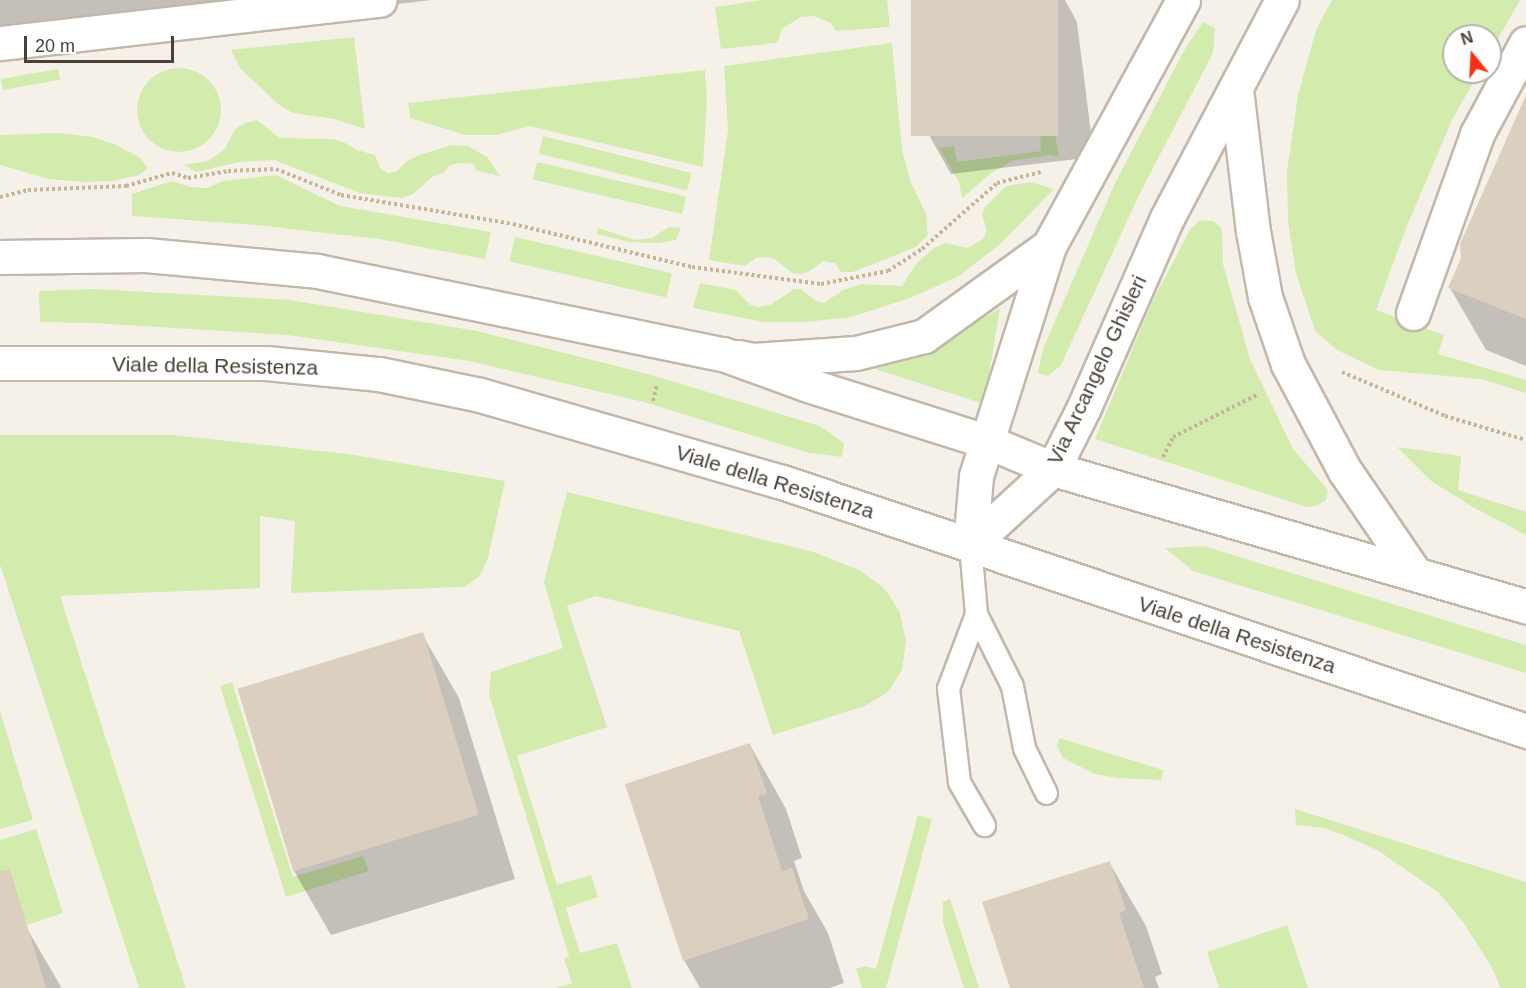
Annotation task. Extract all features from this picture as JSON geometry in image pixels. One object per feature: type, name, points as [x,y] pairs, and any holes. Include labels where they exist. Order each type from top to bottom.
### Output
[{"type":"street","points":[[0,43],[380,0]]},
{"type":"street","points":[[970,545],[976,476],[1010,376],[1049,246],[1183,0]]},
{"type":"street","name":"Via Arcangelo Ghisleri","points":[[970,545],[1053,469],[1084,407],[1167,218],[1282,0]]},
{"type":"street","points":[[1413,314],[1477,134],[1526,43]]},
{"type":"street","points":[[1236,89],[1253,231],[1265,297],[1288,364],[1345,471],[1414,572]]},
{"type":"street","points":[[0,257],[146,255],[317,271],[753,360],[856,353],[924,336],[1049,246]]},
{"type":"street","points":[[723,354],[808,385],[986,441],[1053,469],[1526,606]]},
{"type":"street","name":"Viale della Resistenza","points":[[0,363],[266,363],[379,374],[480,394],[760,475],[1526,731]]},
{"type":"lane","points":[[970,545],[976,614],[1012,686],[1024,748],[1046,793]]},
{"type":"lane","points":[[976,614],[948,688],[959,782],[984,825]]},
{"type":"path","points":[[0,197],[28,190],[126,186],[172,173],[188,178],[228,171],[276,170],[341,195],[513,224],[692,267],[821,284],[888,271],[922,249],[997,183],[1048,171]]},
{"type":"path","points":[[1332,368],[1445,416],[1526,441]]},
{"type":"path","points":[[650,410],[658,380]]},
{"type":"path","points":[[1161,460],[1173,437],[1266,391]]},
{"type":"green space","points":[[762,0],[887,0],[890,27],[836,31],[831,23],[814,16],[801,17],[782,29],[777,43],[721,49],[715,7]]},
{"type":"green space","points":[[1332,0],[1520,0],[1502,32],[1502,24],[1442,24],[1442,84],[1472,84],[1452,120],[1407,226],[1376,310],[1444,335],[1438,354],[1526,380],[1526,393],[1481,379],[1379,370],[1337,350],[1315,331],[1296,274],[1288,221],[1287,171],[1298,95],[1316,30]]},
{"type":"green space","points":[[1203,22],[1215,28],[1213,53],[1139,195],[1061,365],[1048,376],[1038,373],[1043,349],[1115,183],[1186,47]]},
{"type":"green space","points":[[354,37],[365,129],[334,119],[293,113],[278,104],[239,67],[231,50]]},
{"type":"green space","points":[[892,43],[902,150],[910,180],[926,214],[928,235],[916,247],[853,272],[841,272],[835,263],[824,261],[801,274],[792,273],[775,259],[766,257],[756,258],[745,266],[709,260],[728,130],[724,66]]},
{"type":"green space","points":[[179,68],[195,71],[209,80],[218,94],[221,110],[218,126],[209,140],[195,149],[179,152],[163,149],[149,140],[140,126],[137,110],[140,94],[149,80],[163,71]]},
{"type":"green space","points":[[58,69],[60,80],[3,90],[1,79]]},
{"type":"green space","points":[[705,70],[707,101],[703,167],[529,126],[496,135],[465,135],[410,118],[408,103]]},
{"type":"green space","points":[[257,120],[280,138],[333,139],[375,155],[380,168],[387,173],[396,172],[407,161],[419,155],[452,145],[468,146],[487,157],[500,176],[477,171],[473,164],[450,165],[443,173],[432,177],[413,194],[401,198],[360,193],[274,160],[240,162],[196,172],[184,165],[208,161],[225,149],[235,129]]},
{"type":"green space","points":[[58,133],[93,137],[116,145],[139,157],[148,168],[139,175],[114,181],[82,182],[49,179],[0,165],[0,135]]},
{"type":"green space","points":[[1055,133],[1059,157],[1049,155],[1012,161],[990,174],[962,198],[959,182],[939,148],[954,146],[957,162],[1041,151],[1040,135]]},
{"type":"green space","points":[[543,136],[691,173],[687,190],[539,153]]},
{"type":"green space","points":[[537,162],[686,196],[682,214],[533,180]]},
{"type":"green space","points":[[276,175],[340,206],[491,232],[485,259],[379,239],[256,225],[132,216],[132,194],[172,181],[190,187],[207,188],[223,181]]},
{"type":"green space","points":[[1031,182],[1054,189],[1000,244],[959,276],[910,298],[851,317],[805,322],[764,322],[693,308],[700,283],[736,290],[750,305],[759,307],[770,305],[794,289],[801,289],[816,301],[824,303],[843,290],[861,284],[902,286],[916,264],[934,248],[946,243],[967,248],[983,239],[987,230],[982,215],[984,208],[1006,186]]},
{"type":"green space","points":[[1201,220],[1214,221],[1222,229],[1223,264],[1250,359],[1293,449],[1328,490],[1326,500],[1318,505],[1307,507],[1095,439],[1153,300],[1191,228]]},
{"type":"green space","points":[[669,227],[681,228],[676,240],[658,243],[630,242],[597,234],[598,228],[636,240],[652,238]]},
{"type":"green space","points":[[515,237],[672,273],[666,298],[509,261]]},
{"type":"green space","points":[[93,289],[290,300],[477,331],[648,374],[820,426],[844,443],[842,457],[809,453],[644,402],[469,361],[287,335],[40,322],[39,291]]},
{"type":"green space","points":[[1000,308],[984,404],[869,367],[937,347]]},
{"type":"green space","points":[[0,435],[172,435],[348,454],[505,481],[488,558],[480,576],[464,587],[291,593],[295,521],[260,516],[260,588],[60,596],[186,988],[139,988],[0,565]]},
{"type":"green space","points":[[1397,447],[1461,456],[1458,490],[1526,512],[1526,535],[1471,506],[1431,481]]},
{"type":"green space","points":[[567,492],[814,552],[861,571],[884,588],[900,612],[906,641],[902,670],[888,692],[865,706],[773,735],[739,631],[596,596],[567,606],[607,727],[517,756],[557,885],[591,875],[598,897],[566,908],[580,953],[617,943],[632,988],[556,988],[572,983],[564,959],[569,956],[489,695],[491,672],[563,648],[544,582]]},
{"type":"green space","points":[[1204,546],[1526,645],[1526,673],[1193,571],[1165,548]]},
{"type":"green space","points":[[232,682],[293,877],[363,856],[369,871],[286,897],[220,686]]},
{"type":"green space","points":[[0,711],[33,820],[0,829]]},
{"type":"green space","points":[[1059,738],[1163,770],[1161,780],[1117,778],[1095,774],[1063,758],[1057,746]]},
{"type":"green space","points":[[1295,809],[1526,882],[1526,988],[1501,988],[1491,966],[1463,922],[1439,893],[1379,851],[1324,828],[1296,825]]},
{"type":"green space","points":[[918,815],[932,819],[886,988],[862,988],[856,969],[865,966],[876,969]]},
{"type":"green space","points":[[36,829],[63,913],[0,934],[0,840]]},
{"type":"green space","points":[[950,899],[979,988],[964,988],[943,923],[943,902]]},
{"type":"green space","points":[[1287,925],[1308,988],[1219,988],[1207,952]]},
{"type":"building","points":[[911,0],[1058,0],[1058,136],[911,136]]},
{"type":"building","points":[[1526,95],[1526,319],[1448,288],[1461,258],[1460,244]]},
{"type":"building","points":[[423,632],[479,815],[293,871],[237,689]]},
{"type":"building","points":[[750,743],[767,794],[758,796],[782,871],[792,868],[809,919],[683,961],[625,784]]},
{"type":"building","points":[[1110,861],[1126,910],[1119,913],[1144,988],[1010,988],[982,902]]},
{"type":"building","points":[[10,869],[46,988],[0,988],[0,871]]}]
